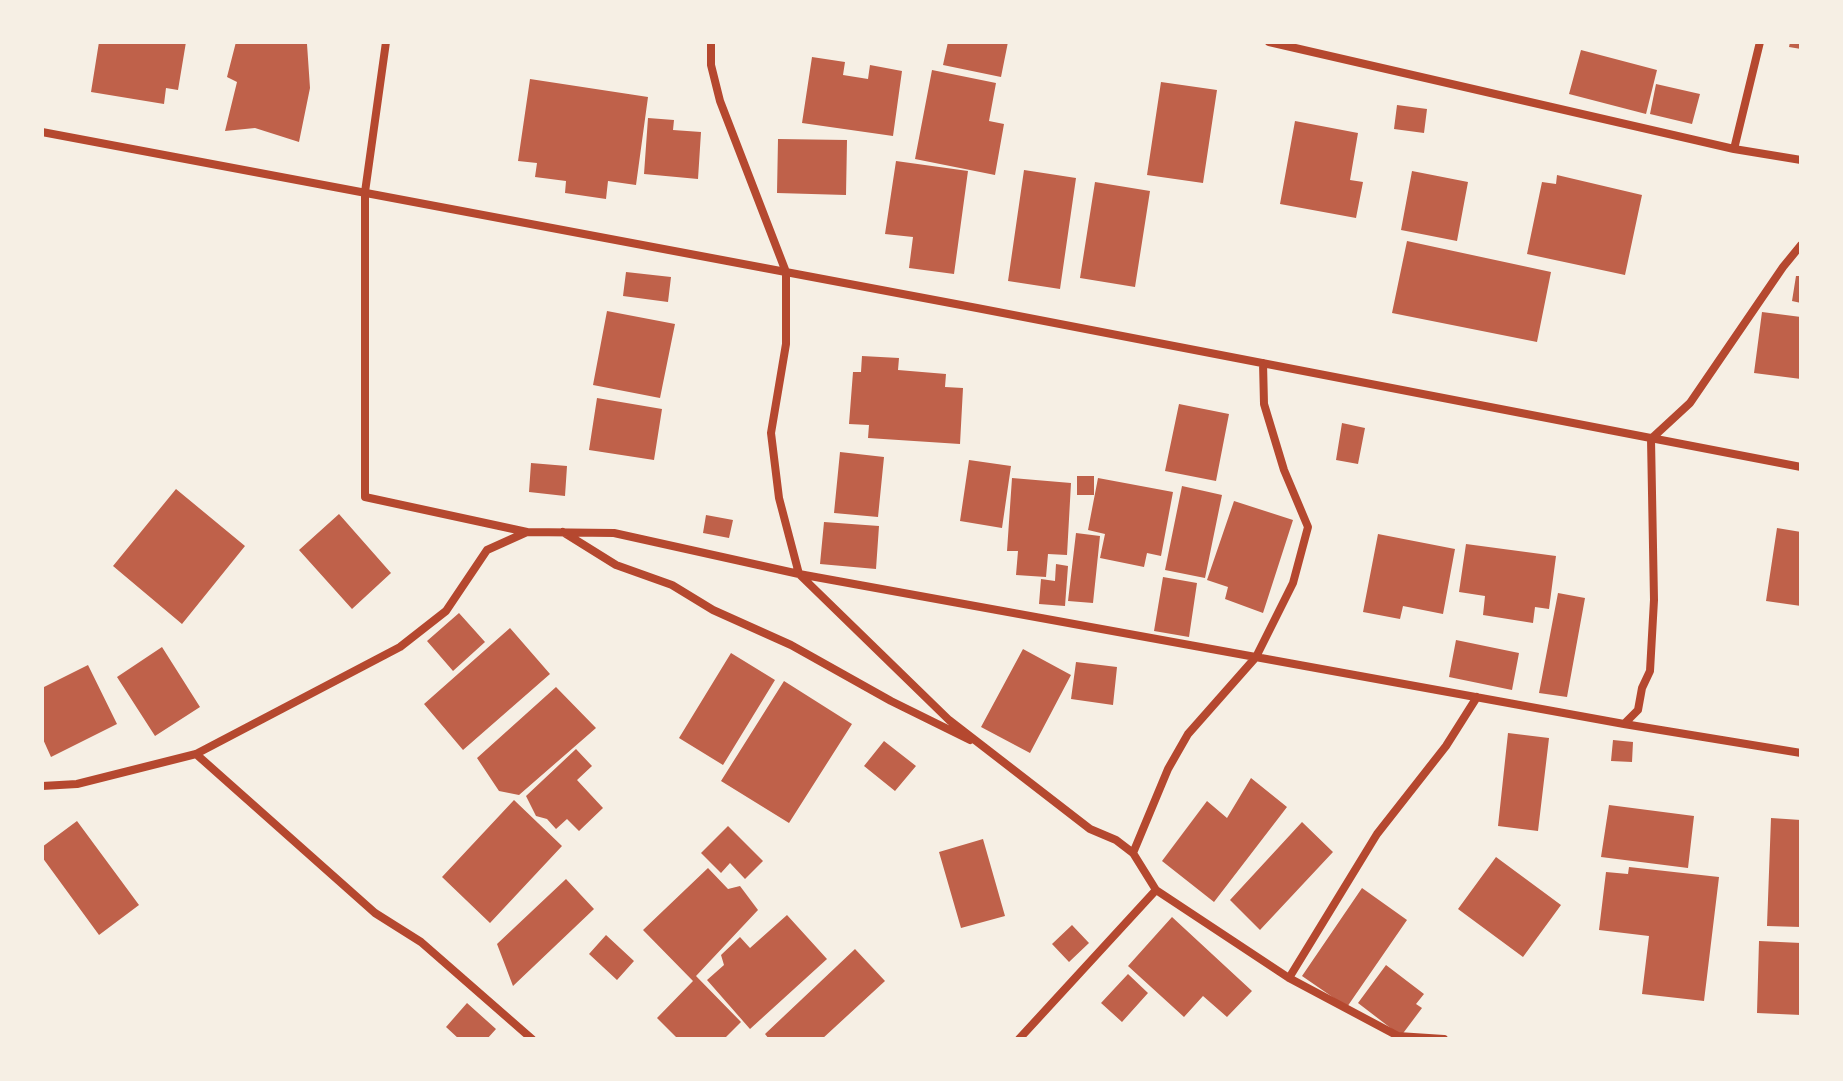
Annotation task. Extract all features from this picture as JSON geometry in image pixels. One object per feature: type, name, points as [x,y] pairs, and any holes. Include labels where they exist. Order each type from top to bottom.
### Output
[{"type":"street","points":[[386,42],[365,192],[365,497],[527,532],[614,533],[799,574],[1624,724],[1801,753]]},
{"type":"street","points":[[711,42],[711,65],[720,101],[786,272],[786,344],[771,433],[779,498],[799,574],[949,720],[1090,829],[1116,840],[1133,853],[1156,890],[1289,978],[1399,1038],[1444,1039]]},
{"type":"street","points":[[1269,42],[1734,149],[1801,160]]},
{"type":"street","points":[[1734,149],[1760,42]]},
{"type":"street","points":[[42,132],[1801,467]]},
{"type":"street","points":[[1624,724],[1638,710],[1642,688],[1650,671],[1654,600],[1651,439],[1690,403],[1774,279],[1801,245]]},
{"type":"street","points":[[1133,853],[1168,769],[1188,734],[1256,657],[1293,583],[1308,527],[1284,470],[1264,404],[1263,363]]},
{"type":"street","points":[[42,786],[77,784],[196,754],[400,647],[446,611],[487,550],[527,532]]},
{"type":"street","points":[[563,532],[616,565],[672,585],[713,610],[791,645],[891,701],[988,749]]},
{"type":"street","points":[[1289,978],[1377,834],[1446,746],[1477,697]]},
{"type":"street","points":[[196,754],[375,913],[421,942],[532,1039]]},
{"type":"street","points":[[1019,1039],[1156,890]]},
{"type":"building","points":[[99,42],[186,42],[178,90],[166,88],[164,104],[91,92]]},
{"type":"building","points":[[236,42],[307,44],[310,88],[299,142],[255,128],[225,131],[237,82],[227,77]]},
{"type":"building","points":[[948,42],[1008,42],[1001,77],[943,65]]},
{"type":"building","points":[[1790,42],[1801,42],[1801,49],[1789,47]]},
{"type":"building","points":[[1581,50],[1657,70],[1646,114],[1569,94]]},
{"type":"building","points":[[812,57],[845,62],[843,75],[868,79],[870,65],[902,71],[893,136],[802,123]]},
{"type":"building","points":[[932,70],[996,83],[989,121],[1004,124],[995,175],[915,159]]},
{"type":"building","points":[[530,79],[648,97],[636,185],[608,181],[606,199],[565,193],[566,181],[535,177],[537,163],[518,161]]},
{"type":"building","points":[[1161,82],[1217,90],[1203,183],[1147,175]]},
{"type":"building","points":[[1656,84],[1700,94],[1692,124],[1650,114]]},
{"type":"building","points":[[1397,105],[1427,109],[1424,133],[1394,129]]},
{"type":"building","points":[[648,118],[674,120],[673,130],[701,132],[698,179],[644,174]]},
{"type":"building","points":[[1295,121],[1358,133],[1350,180],[1363,182],[1356,218],[1280,204]]},
{"type":"building","points":[[778,139],[847,140],[846,195],[777,193]]},
{"type":"building","points":[[896,161],[968,171],[954,274],[909,268],[913,237],[885,234]]},
{"type":"building","points":[[1024,170],[1076,178],[1060,289],[1008,281]]},
{"type":"building","points":[[1412,171],[1468,182],[1457,241],[1401,230]]},
{"type":"building","points":[[1557,175],[1642,195],[1625,275],[1527,254],[1542,182],[1556,184]]},
{"type":"building","points":[[1095,182],[1150,191],[1135,287],[1080,278]]},
{"type":"building","points":[[1407,241],[1551,272],[1537,342],[1392,313]]},
{"type":"building","points":[[626,272],[671,277],[668,302],[623,296]]},
{"type":"building","points":[[1796,276],[1801,276],[1801,303],[1792,301]]},
{"type":"building","points":[[607,311],[675,324],[660,398],[593,385]]},
{"type":"building","points":[[1762,312],[1801,317],[1801,379],[1754,373]]},
{"type":"building","points":[[862,356],[899,358],[898,370],[946,374],[945,387],[963,388],[960,444],[868,438],[869,425],[849,424],[853,372],[861,372]]},
{"type":"building","points":[[597,398],[662,409],[654,460],[589,450]]},
{"type":"building","points":[[1179,404],[1229,414],[1216,481],[1165,471]]},
{"type":"building","points":[[1342,423],[1365,428],[1358,464],[1336,460]]},
{"type":"building","points":[[840,452],[884,457],[878,517],[834,513]]},
{"type":"building","points":[[969,460],[1011,466],[1002,528],[960,521]]},
{"type":"building","points":[[531,463],[567,466],[565,496],[529,492]]},
{"type":"building","points":[[1077,476],[1094,476],[1094,495],[1077,495]]},
{"type":"building","points":[[1012,478],[1071,483],[1067,555],[1048,554],[1046,577],[1016,575],[1018,551],[1007,551]]},
{"type":"building","points":[[1098,478],[1173,492],[1161,556],[1147,553],[1144,567],[1100,558],[1105,534],[1088,530]]},
{"type":"building","points":[[1182,486],[1222,495],[1205,578],[1165,570]]},
{"type":"building","points":[[176,489],[245,546],[182,624],[113,566]]},
{"type":"building","points":[[1234,501],[1293,520],[1263,613],[1225,599],[1228,587],[1207,580]]},
{"type":"building","points":[[339,514],[391,573],[352,609],[299,550]]},
{"type":"building","points":[[706,515],[733,520],[729,538],[703,533]]},
{"type":"building","points":[[824,522],[879,526],[876,569],[820,564]]},
{"type":"building","points":[[1777,528],[1801,532],[1801,606],[1766,601]]},
{"type":"building","points":[[1076,533],[1100,536],[1093,603],[1068,601]]},
{"type":"building","points":[[1378,534],[1455,549],[1443,614],[1403,606],[1400,619],[1363,612]]},
{"type":"building","points":[[1466,544],[1556,556],[1549,609],[1535,607],[1533,623],[1483,615],[1485,596],[1459,592]]},
{"type":"building","points":[[1056,564],[1068,566],[1065,606],[1039,604],[1041,579],[1055,581]]},
{"type":"building","points":[[1163,577],[1197,583],[1189,637],[1154,631]]},
{"type":"building","points":[[1558,593],[1585,598],[1567,697],[1539,693]]},
{"type":"building","points":[[459,613],[485,642],[453,671],[427,641]]},
{"type":"building","points":[[510,628],[550,674],[463,750],[424,704]]},
{"type":"building","points":[[1456,640],[1519,653],[1512,690],[1449,677]]},
{"type":"building","points":[[162,647],[200,707],[155,736],[117,677]]},
{"type":"building","points":[[1023,649],[1071,675],[1030,753],[981,727]]},
{"type":"building","points":[[731,653],[775,680],[723,765],[679,738]]},
{"type":"building","points":[[1076,662],[1117,667],[1113,705],[1071,699]]},
{"type":"building","points":[[88,665],[117,724],[51,757],[42,737],[42,688]]},
{"type":"building","points":[[784,681],[852,724],[789,823],[721,781]]},
{"type":"building","points":[[556,687],[596,728],[519,795],[499,791],[477,758]]},
{"type":"building","points":[[1508,733],[1549,738],[1538,831],[1498,826]]},
{"type":"building","points":[[1613,740],[1633,742],[1632,762],[1611,761]]},
{"type":"building","points":[[884,741],[916,766],[895,791],[864,766]]},
{"type":"building","points":[[576,749],[592,766],[577,780],[603,808],[579,831],[567,819],[556,829],[547,819],[536,816],[526,796]]},
{"type":"building","points":[[1251,778],[1287,807],[1214,902],[1162,861],[1207,801],[1227,818]]},
{"type":"building","points":[[514,800],[562,846],[490,923],[442,877]]},
{"type":"building","points":[[1609,805],[1694,816],[1688,868],[1601,857]]},
{"type":"building","points":[[1771,818],[1801,820],[1801,927],[1767,926]]},
{"type":"building","points":[[77,821],[139,905],[99,935],[42,857],[42,847]]},
{"type":"building","points":[[1302,822],[1333,852],[1260,930],[1230,900]]},
{"type":"building","points":[[728,826],[763,861],[745,879],[730,863],[721,873],[701,853]]},
{"type":"building","points":[[983,839],[1005,916],[961,928],[939,852]]},
{"type":"building","points":[[1496,857],[1561,905],[1523,957],[1458,909]]},
{"type":"building","points":[[1629,867],[1719,877],[1704,1001],[1642,994],[1649,936],[1599,930],[1606,872],[1628,874]]},
{"type":"building","points":[[708,868],[728,889],[740,886],[758,910],[696,976],[741,1022],[724,1039],[678,1039],[657,1018],[693,981],[643,930]]},
{"type":"building","points":[[566,879],[594,909],[513,986],[497,944]]},
{"type":"building","points":[[1362,888],[1407,920],[1347,1007],[1302,976]]},
{"type":"building","points":[[787,915],[827,959],[750,1029],[707,980],[724,965],[721,955],[740,937],[750,948]]},
{"type":"building","points":[[1172,917],[1252,991],[1227,1017],[1203,996],[1184,1017],[1128,966]]},
{"type":"building","points":[[1072,925],[1089,943],[1069,962],[1052,944]]},
{"type":"building","points":[[606,935],[634,961],[617,980],[589,954]]},
{"type":"building","points":[[1759,941],[1801,943],[1801,1015],[1757,1013]]},
{"type":"building","points":[[855,949],[885,981],[822,1039],[769,1039],[765,1034]]},
{"type":"building","points":[[1386,965],[1424,994],[1416,1004],[1422,1008],[1401,1036],[1358,1003]]},
{"type":"building","points":[[1128,974],[1148,993],[1122,1022],[1101,1003]]},
{"type":"building","points":[[467,1003],[496,1029],[487,1039],[459,1039],[446,1027]]}]
